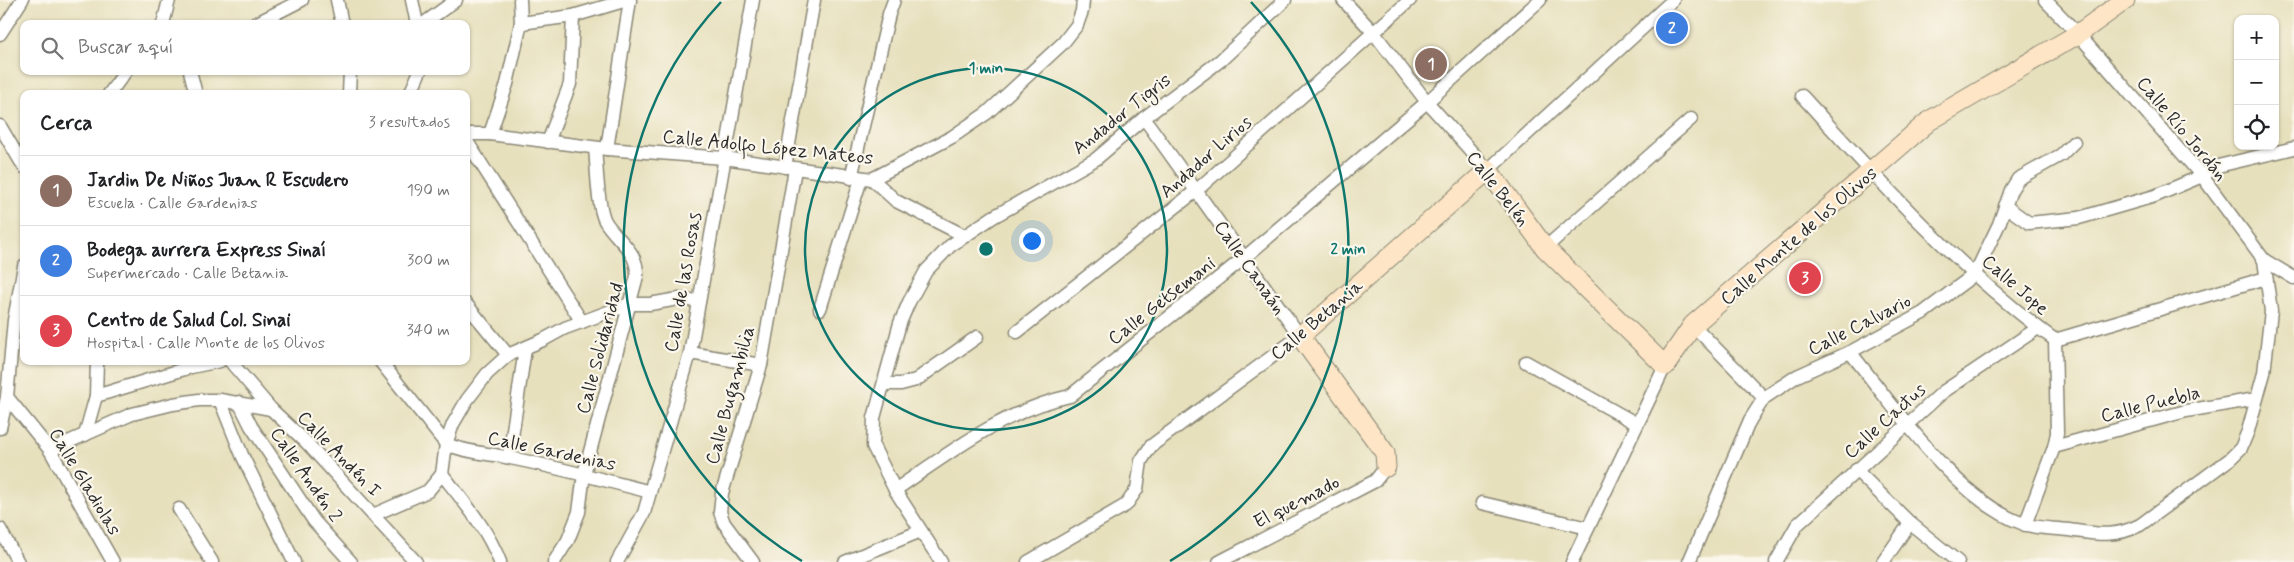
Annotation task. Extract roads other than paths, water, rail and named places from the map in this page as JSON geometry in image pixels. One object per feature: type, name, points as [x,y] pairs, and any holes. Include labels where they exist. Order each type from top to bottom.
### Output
[{"type":"street","points":[[0,34],[22,0]]},
{"type":"street","points":[[165,20],[169,0]]},
{"type":"street","points":[[263,20],[302,0]]},
{"type":"street","points":[[337,0],[341,20]]},
{"type":"street","points":[[412,0],[416,20]]},
{"type":"street","points":[[428,20],[456,0]]},
{"type":"street","points":[[490,134],[507,84],[521,23],[520,0]]},
{"type":"street","points":[[521,23],[573,16],[629,0]]},
{"type":"street","name":"Calle Solidaridad","points":[[554,562],[568,540],[579,512],[584,474],[638,268],[628,246],[604,220],[599,193],[601,149],[629,0]]},
{"type":"street","name":"Calle de las Rosas","points":[[617,562],[644,513],[690,353],[753,0]]},
{"type":"street","name":"Calle Bugambilia","points":[[753,562],[724,522],[720,512],[722,493],[761,365],[814,0]]},
{"type":"street","points":[[820,309],[861,179],[889,14],[894,0]]},
{"type":"street","name":"Calle Adolfo López Mateos","points":[[470,134],[490,134],[601,149],[724,158],[861,179],[952,137],[987,113],[1063,43],[1077,25],[1082,11],[1083,0]]},
{"type":"street","name":"Andador Tigris","points":[[941,562],[895,490],[873,446],[874,418],[900,324],[909,302],[926,271],[950,246],[965,236],[1019,201],[1096,159],[1144,118],[1221,60],[1285,0]]},
{"type":"street","name":"Calle Belén","points":[[1343,0],[1374,33],[1427,102],[1488,170],[1546,248],[1665,366]]},
{"type":"street","name":"Andador Lirios","points":[[1017,332],[1197,190],[1410,0]]},
{"type":"street","points":[[1427,102],[1540,0]]},
{"type":"street","name":"Calle Betania","points":[[1028,562],[1126,505],[1137,489],[1141,461],[1151,446],[1300,336],[1488,170],[1673,0]]},
{"type":"street","name":"Calle Río Jordán","points":[[2045,0],[2078,34],[2202,176],[2264,260],[2294,278]]},
{"type":"street","name":"Calle Monte de los Olivos","points":[[1572,562],[1665,366],[1693,325],[1929,120],[2078,34],[2125,0]]},
{"type":"street","points":[[548,142],[570,84],[573,16]]},
{"type":"street","points":[[112,90],[123,75]]},
{"type":"street","points":[[191,75],[195,90]]},
{"type":"street","points":[[349,90],[350,75]]},
{"type":"street","points":[[412,90],[418,75]]},
{"type":"street","name":"Calle Jope","points":[[1802,96],[1871,172],[1975,274],[2038,328],[2055,340],[2266,278]]},
{"type":"street","name":"Calle Getsemani","points":[[895,490],[950,452],[993,426],[1056,399],[1070,396],[1244,258],[1427,102]]},
{"type":"street","name":"Calle Canaán","points":[[1144,118],[1385,453],[1386,467]]},
{"type":"street","points":[[1546,248],[1691,119]]},
{"type":"street","points":[[0,126],[5,148],[20,163]]},
{"type":"street","name":"Calle Calvario","points":[[1689,562],[1750,420],[1764,398],[1797,376],[1850,352],[1924,313],[1975,274],[2018,179],[2061,155],[2074,142]]},
{"type":"street","points":[[470,146],[582,322]]},
{"type":"street","points":[[2005,206],[2029,223],[2079,218],[2155,196],[2202,176],[2218,166],[2294,148]]},
{"type":"street","points":[[861,179],[896,201],[965,236]]},
{"type":"street","points":[[1850,352],[1943,466],[1987,506],[2025,524],[2110,535],[2127,532],[2140,526],[2241,448],[2264,373],[2271,311],[2264,260]]},
{"type":"street","points":[[0,428],[7,397],[14,320],[20,288]]},
{"type":"street","points":[[374,515],[428,491],[442,474],[446,444],[453,424],[487,374],[508,355],[525,349],[565,328],[630,304],[650,304],[678,299],[699,301]]},
{"type":"street","points":[[470,309],[508,355]]},
{"type":"street","points":[[1693,325],[1764,398]]},
{"type":"street","name":"Calle Cactus","points":[[1776,562],[1797,525],[1908,423],[1943,392],[2038,328]]},
{"type":"street","points":[[884,384],[902,384],[916,380],[977,336]]},
{"type":"street","points":[[2025,524],[2054,447],[2057,433],[2055,340]]},
{"type":"street","points":[[510,457],[525,349]]},
{"type":"street","points":[[690,353],[761,365]]},
{"type":"street","points":[[1526,362],[1637,424]]},
{"type":"street","points":[[85,435],[96,396],[97,365]]},
{"type":"street","points":[[96,396],[186,365]]},
{"type":"street","points":[[233,365],[271,409]]},
{"type":"street","points":[[383,365],[446,444]]},
{"type":"street","name":"Calle Gladiolas","points":[[7,397],[50,450],[113,562]]},
{"type":"street","name":"Calle Puebla","points":[[2054,447],[2186,411],[2256,399]]},
{"type":"street","name":"Calle Andén I","points":[[50,450],[132,414],[199,400],[238,402],[271,409],[306,442],[416,562]]},
{"type":"street","points":[[220,400],[242,456],[294,562]]},
{"type":"street","name":"Calle Andén 2","points":[[238,402],[301,502],[344,560]]},
{"type":"street","name":"Calle Gardenias","points":[[446,444],[461,450],[510,457],[584,474],[650,492]]},
{"type":"street","name":"El quemado","points":[[1219,562],[1375,481],[1386,467]]},
{"type":"street","points":[[1856,470],[1910,523],[1958,562]]},
{"type":"street","points":[[442,474],[491,540],[500,562]]},
{"type":"street","points":[[1482,504],[1588,528]]},
{"type":"street","points":[[179,510],[212,562]]},
{"type":"street","points":[[1883,562],[1910,523]]},
{"type":"street","points":[[0,529],[18,562]]},
{"type":"street","points":[[845,562],[921,531]]},
{"type":"place","name":"Bodega aurrera Express Sinaí","points":[[1672,28]]},
{"type":"place","name":"Jardin De Niños Juan R Escudero","points":[[1431,64]]},
{"type":"place","name":"Centro de Salud Col. Sinai","points":[[1805,278]]}]
